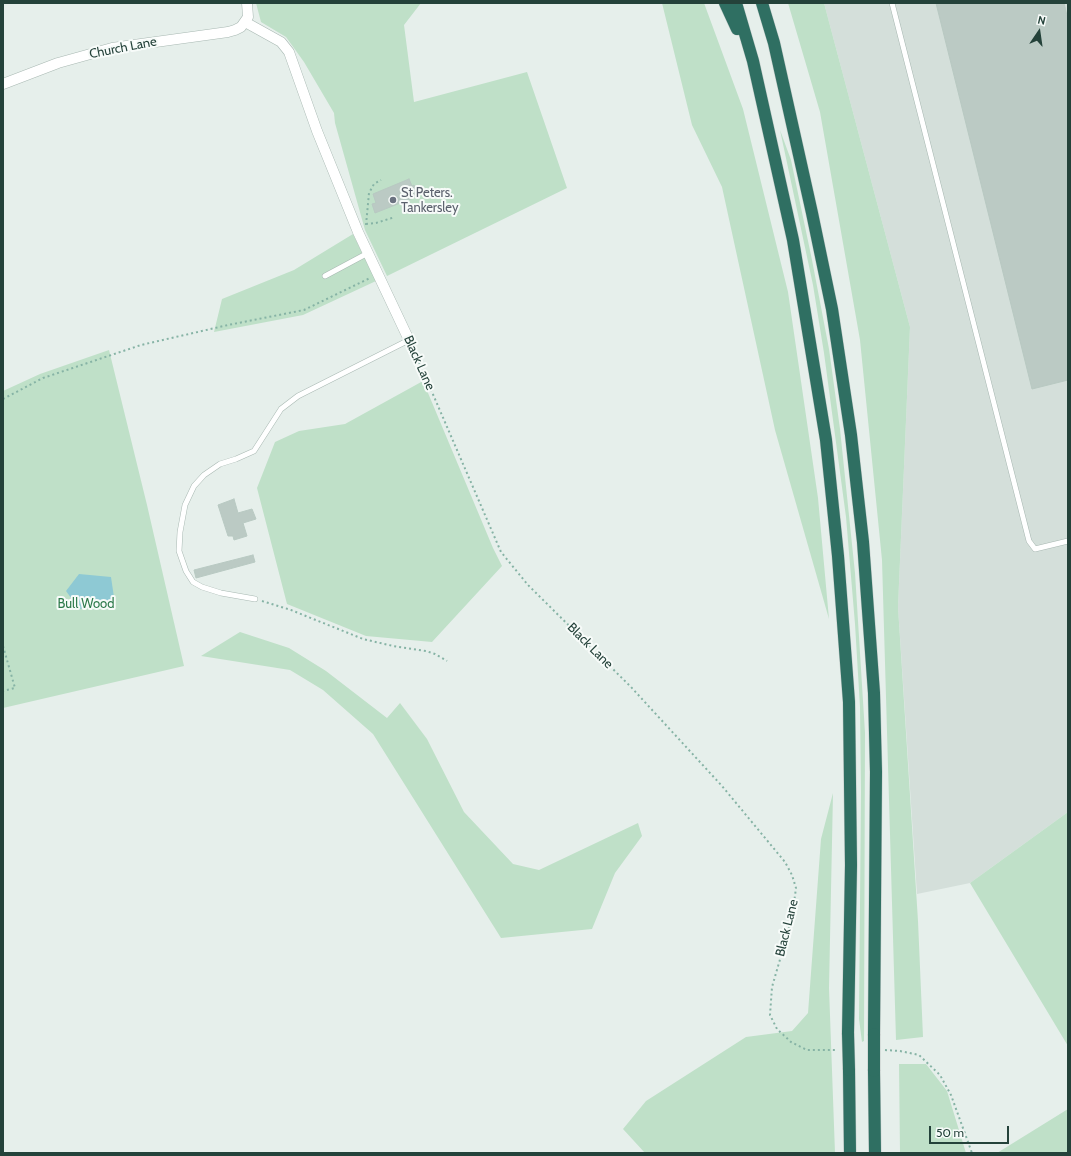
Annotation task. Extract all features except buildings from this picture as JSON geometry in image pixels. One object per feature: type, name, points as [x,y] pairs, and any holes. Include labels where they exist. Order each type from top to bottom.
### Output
[{"type":"highway","points":[[725,3],[753,61]]},
{"type":"highway","points":[[736,3],[753,61],[793,240],[826,440],[838,556],[849,702],[851,865],[848,1070],[850,1153]]},
{"type":"highway","points":[[762,3],[774,43],[832,310],[851,435],[863,542],[874,693],[875,1153]]},
{"type":"highway","points":[[769,3],[774,43]]},
{"type":"street","points":[[245,22],[248,16],[248,3]]},
{"type":"street","name":"Church Lane","points":[[3,84],[58,63],[112,48],[228,32],[240,27],[245,22]]},
{"type":"street","name":"Black Lane","points":[[245,22],[281,42],[289,52],[317,131],[362,226],[368,253],[409,340]]},
{"type":"lane","points":[[892,3],[1029,541],[1035,549],[1068,541]]},
{"type":"lane","points":[[325,276],[368,253]]},
{"type":"lane","points":[[255,599],[221,593],[202,587],[193,582],[186,571],[180,551],[180,532],[186,505],[194,486],[204,475],[220,464],[254,451],[281,409],[298,396],[409,340]]},
{"type":"path","points":[[381,180],[374,184],[369,193],[362,226],[395,217]]},
{"type":"path","points":[[3,399],[43,378],[140,345],[304,310],[378,275]]},
{"type":"path","name":"Black Lane","points":[[409,340],[501,552],[528,585],[631,687],[722,786],[784,862],[792,875],[796,888],[792,918],[772,987],[770,1015],[777,1030],[791,1042],[807,1050],[842,1050]]},
{"type":"path","points":[[255,599],[291,610],[363,638],[393,646],[426,651],[447,661]]},
{"type":"path","points":[[3,646],[15,688],[3,691]]},
{"type":"path","points":[[879,1050],[900,1050],[919,1055],[940,1075],[951,1095],[972,1153]]},
{"type":"shaded area","points":[[824,3],[1068,3],[1068,812],[970,883],[917,894],[898,607],[910,327]]},
{"type":"green space","points":[[256,3],[421,3],[404,25],[414,102],[527,72],[567,188],[387,276],[365,230],[335,123],[334,113],[304,62],[286,37],[261,22]]},
{"type":"green space","points":[[662,3],[704,3],[743,109],[788,292],[818,498],[829,619],[775,430],[722,187],[692,125]]},
{"type":"green space","points":[[788,3],[824,3],[910,327],[898,607],[918,921],[923,1037],[896,1040],[882,560],[860,340],[820,112]]},
{"type":"green space","points":[[780,130],[791,160],[829,349],[840,429],[855,573],[865,733],[864,1041],[862,1042],[859,1019],[861,792],[860,707],[846,517],[824,353],[813,285]]},
{"type":"green space","points":[[353,234],[376,281],[303,315],[214,332],[222,299],[294,270]]},
{"type":"green space","name":"Bull Wood","points":[[109,350],[184,666],[3,708],[3,391],[40,374]]},
{"type":"green space","points":[[423,381],[493,548],[502,566],[432,642],[366,636],[287,604],[257,488],[275,442],[299,431],[345,424]]},
{"type":"green space","points":[[240,632],[289,648],[326,671],[387,718],[400,703],[427,739],[464,812],[513,864],[539,870],[638,823],[642,836],[615,873],[592,929],[501,938],[373,734],[323,690],[290,670],[201,656]]},
{"type":"green space","points":[[833,793],[829,988],[835,1153],[645,1153],[623,1129],[646,1101],[746,1037],[792,1031],[808,1013],[821,839]]},
{"type":"green space","points":[[1068,812],[1068,1046],[970,883]]},
{"type":"green space","points":[[899,1064],[926,1064],[947,1091],[966,1153],[900,1153]]},
{"type":"green space","points":[[1068,1109],[1068,1153],[997,1153]]},
{"type":"water","points":[[79,574],[111,577],[115,604],[79,609],[66,591]]},
{"type":"place","name":"St Peters. Tankersley","points":[[393,200]]}]
